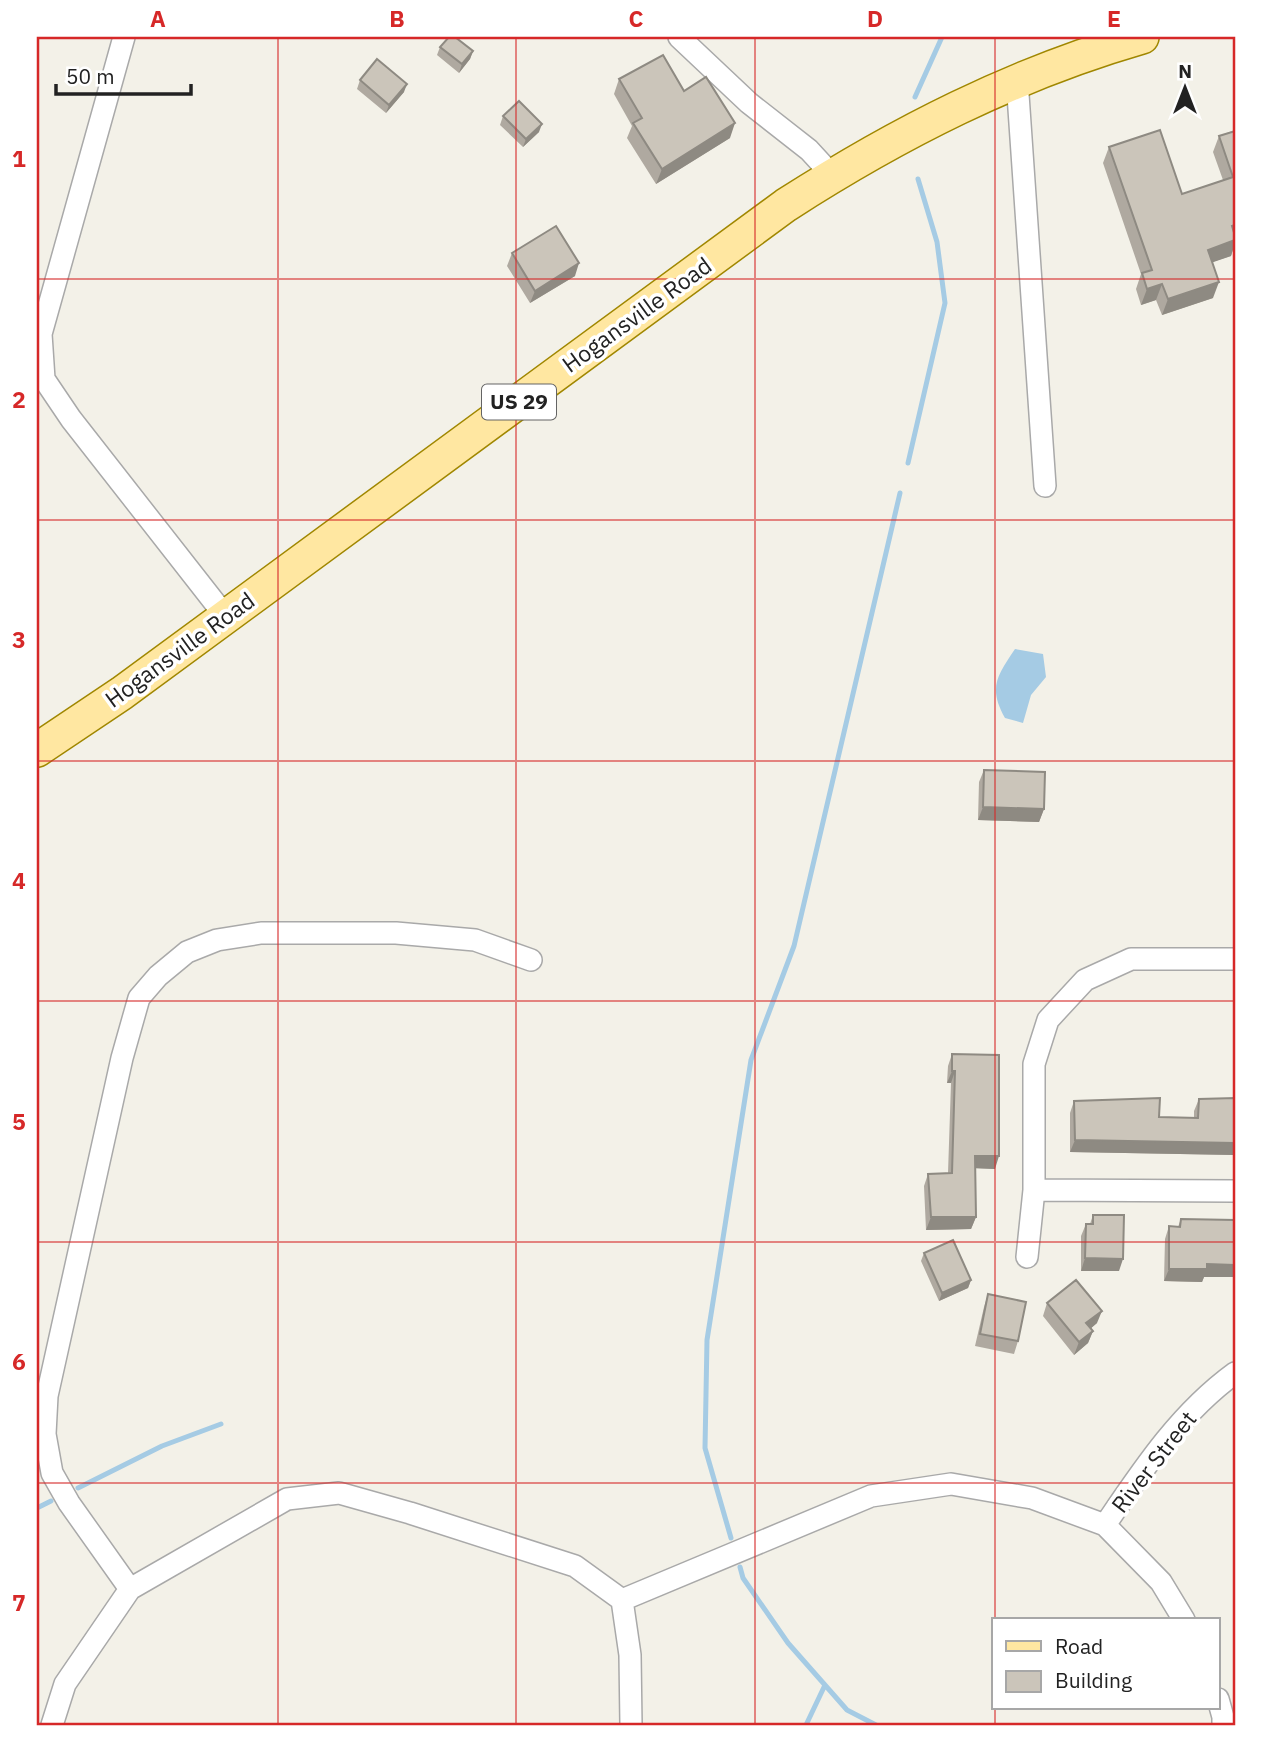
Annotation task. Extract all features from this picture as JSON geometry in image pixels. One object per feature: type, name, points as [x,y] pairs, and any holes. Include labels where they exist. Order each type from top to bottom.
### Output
[{"type":"main road","name":"Hogansville Road","points":[[37,750],[122,693],[786,205],[832,175],[923,124],[1017,80],[1142,37]]},
{"type":"street","points":[[124,37],[41,334],[44,379],[71,419],[226,617]]},
{"type":"street","points":[[679,37],[748,103],[809,150],[832,175]]},
{"type":"street","points":[[1017,80],[1045,486]]},
{"type":"street","points":[[130,1589],[69,1503],[52,1473],[45,1434],[47,1396],[119,1071],[139,998],[158,976],[187,952],[217,940],[261,933],[396,933],[475,940],[531,960]]},
{"type":"street","points":[[1027,1257],[1034,1190],[1034,1064],[1048,1020],[1085,979],[1131,959],[1235,960]]},
{"type":"street","points":[[1034,1190],[1235,1191]]},
{"type":"street","name":"River Street","points":[[1105,1525],[1157,1450],[1209,1392],[1235,1373]]},
{"type":"street","points":[[622,1600],[871,1496],[951,1484],[1032,1497],[1105,1525],[1161,1582],[1183,1618]]},
{"type":"street","points":[[52,1725],[65,1684],[130,1589],[287,1499],[339,1493],[575,1566],[622,1600],[630,1655],[631,1725]]},
{"type":"street","points":[[1220,1706],[1223,1725]]},
{"type":"water","points":[[1015,649],[1043,654],[1046,677],[1031,695],[1023,723],[1005,718],[996,690],[999,675]]},
{"type":"building","points":[[449,37],[455,37],[473,51],[462,64],[440,47]]},
{"type":"building","points":[[663,55],[684,91],[706,77],[735,123],[662,169],[633,123],[642,118],[619,79]]},
{"type":"building","points":[[377,59],[407,84],[389,105],[360,80]]},
{"type":"building","points":[[519,101],[542,124],[526,139],[503,116]]},
{"type":"building","points":[[1160,130],[1182,194],[1233,177],[1219,136],[1235,131],[1235,225],[1232,226],[1235,240],[1208,250],[1219,282],[1168,299],[1162,284],[1147,289],[1142,273],[1152,270],[1109,147]]},
{"type":"building","points":[[556,226],[579,263],[535,291],[512,253]]},
{"type":"building","points":[[984,770],[1045,772],[1044,809],[983,807]]},
{"type":"building","points":[[952,1054],[999,1055],[999,1156],[975,1156],[976,1217],[931,1217],[928,1174],[952,1173],[955,1071],[952,1071]]},
{"type":"building","points":[[1160,1098],[1159,1117],[1198,1118],[1199,1099],[1235,1098],[1235,1143],[1075,1140],[1074,1101]]},
{"type":"building","points":[[1093,1215],[1124,1215],[1123,1259],[1085,1258],[1086,1224],[1093,1224]]},
{"type":"building","points":[[1181,1219],[1235,1220],[1235,1265],[1207,1264],[1207,1269],[1169,1269],[1169,1226],[1180,1227]]},
{"type":"building","points":[[953,1240],[971,1280],[942,1293],[924,1253]]},
{"type":"building","points":[[1076,1280],[1102,1311],[1086,1323],[1093,1331],[1079,1342],[1047,1303]]},
{"type":"building","points":[[988,1294],[1026,1302],[1018,1341],[980,1334]]},
{"type":"waterway","points":[[915,97],[942,37]]},
{"type":"waterway","points":[[908,463],[945,303],[937,242],[918,179]]},
{"type":"waterway","points":[[731,1538],[705,1448],[707,1340],[751,1060],[794,946],[900,493]]},
{"type":"waterway","points":[[78,1488],[162,1446],[221,1424]]},
{"type":"waterway","points":[[37,1508],[51,1501]]},
{"type":"waterway","points":[[740,1567],[743,1578],[788,1643],[847,1710],[876,1725]]},
{"type":"waterway","points":[[806,1725],[825,1685]]}]
